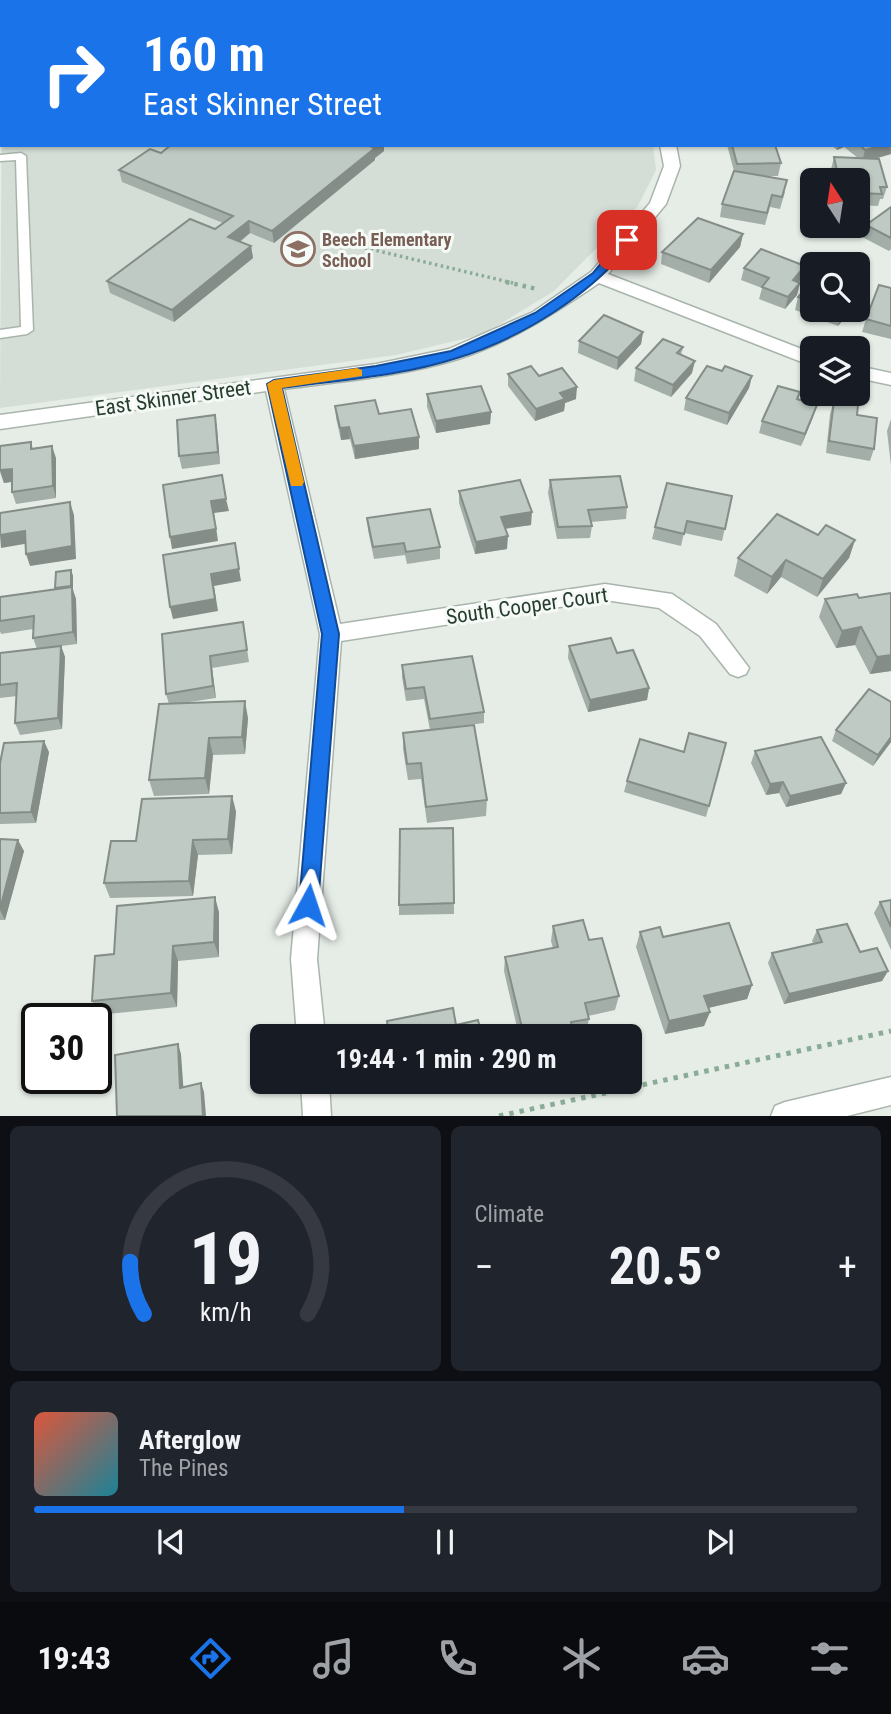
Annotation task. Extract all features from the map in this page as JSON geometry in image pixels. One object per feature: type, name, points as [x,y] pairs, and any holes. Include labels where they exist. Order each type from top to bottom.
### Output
[{"type":"street","name":"East Skinner Street","points":[[0,422],[376,370],[454,355],[540,316],[597,276],[658,204],[672,166],[668,147]]},
{"type":"street","points":[[597,276],[800,355]]},
{"type":"street","points":[[870,375],[891,379]]},
{"type":"street","points":[[274,384],[331,634],[304,959],[310,1024]]},
{"type":"street","name":"South Cooper Court","points":[[331,634],[605,592],[664,600],[709,630],[738,668]]},
{"type":"street","points":[[785,1115],[891,1091]]},
{"type":"street","points":[[315,1094],[317,1115]]},
{"type":"lane","points":[[0,158],[21,156],[27,330],[0,334]]},
{"type":"path","points":[[324,238],[537,289]]},
{"type":"path","points":[[499,1115],[891,1031]]},
{"type":"shaded area","name":"Beech Elementary School","points":[[1,147],[653,147],[656,170],[638,206],[554,291],[484,334],[396,355],[0,408]]},
{"type":"building","name":"Beech Elementary School","points":[[168,147],[375,148],[272,231],[249,221],[228,237],[251,246],[172,310],[107,281],[190,219],[215,229],[233,216],[119,170],[150,149],[161,153]]},
{"type":"building","points":[[733,147],[776,147],[781,163],[737,164]]},
{"type":"building","points":[[834,157],[879,159],[887,187],[880,187],[882,194],[870,194],[870,168],[836,168]]},
{"type":"building","points":[[734,171],[787,180],[782,197],[772,195],[767,213],[722,204]]},
{"type":"building","points":[[891,207],[891,238],[870,227],[870,222]]},
{"type":"building","points":[[698,218],[743,234],[711,270],[662,252]]},
{"type":"building","points":[[761,249],[800,264],[800,272],[793,280],[800,283],[788,297],[762,287],[769,278],[744,268]]},
{"type":"building","points":[[879,285],[891,288],[891,326],[870,320],[870,309]]},
{"type":"building","points":[[604,315],[643,332],[618,358],[579,341]]},
{"type":"building","points":[[663,339],[683,347],[677,353],[695,361],[673,385],[636,368]]},
{"type":"building","points":[[531,366],[539,376],[562,368],[577,387],[560,393],[565,399],[536,409],[508,374]]},
{"type":"building","points":[[707,366],[722,371],[725,366],[752,376],[729,413],[686,398]]},
{"type":"building","points":[[481,386],[491,412],[436,421],[427,394]]},
{"type":"building","points":[[778,386],[800,392],[797,399],[800,400],[800,406],[817,406],[805,434],[762,421]]},
{"type":"building","points":[[375,400],[379,414],[411,409],[419,437],[354,446],[349,427],[340,428],[335,406]]},
{"type":"building","points":[[833,406],[858,406],[857,415],[877,418],[874,449],[829,441]]},
{"type":"building","points":[[215,415],[218,452],[179,456],[177,420]]},
{"type":"building","points":[[31,442],[31,449],[52,446],[53,486],[12,492],[12,469],[0,470],[0,446]]},
{"type":"building","points":[[222,475],[226,499],[211,501],[216,529],[170,537],[163,485]]},
{"type":"building","points":[[620,476],[627,507],[588,510],[592,526],[558,527],[550,480]]},
{"type":"building","points":[[520,480],[532,512],[501,517],[508,536],[476,542],[459,491]]},
{"type":"building","points":[[667,483],[732,496],[725,529],[687,521],[684,534],[655,527]]},
{"type":"building","points":[[70,502],[72,546],[26,554],[25,531],[0,535],[0,513]]},
{"type":"building","points":[[430,509],[440,547],[406,552],[404,543],[373,547],[367,518]]},
{"type":"building","points":[[777,514],[818,535],[826,525],[855,540],[823,579],[786,560],[772,577],[738,558]]},
{"type":"building","points":[[235,543],[239,569],[211,574],[215,599],[170,607],[163,555]]},
{"type":"building","points":[[71,570],[71,586],[55,588],[56,572]]},
{"type":"building","points":[[72,587],[73,632],[33,638],[34,616],[0,621],[0,597]]},
{"type":"building","points":[[891,593],[891,655],[877,657],[861,627],[842,631],[825,599],[857,594],[859,598]]},
{"type":"building","points":[[243,622],[247,650],[210,656],[213,686],[166,694],[162,634]]},
{"type":"building","points":[[611,638],[617,653],[633,650],[649,688],[590,700],[569,646]]},
{"type":"building","points":[[61,646],[58,718],[15,723],[17,683],[0,685],[0,653]]},
{"type":"building","points":[[472,656],[484,712],[430,719],[424,687],[406,689],[402,665]]},
{"type":"building","points":[[869,689],[891,702],[891,737],[878,755],[836,730]]},
{"type":"building","points":[[245,701],[242,737],[209,738],[205,778],[149,780],[159,704]]},
{"type":"building","points":[[474,725],[487,800],[426,807],[421,763],[407,764],[403,733]]},
{"type":"building","points":[[689,733],[726,743],[709,806],[627,781],[640,739],[684,752]]},
{"type":"building","points":[[821,737],[846,783],[790,796],[783,782],[770,784],[755,751]]},
{"type":"building","points":[[44,741],[31,812],[0,813],[0,763],[4,743]]},
{"type":"building","points":[[232,796],[228,839],[193,840],[189,881],[104,883],[111,841],[136,841],[142,799]]},
{"type":"building","points":[[453,828],[454,903],[399,905],[400,829]]},
{"type":"building","points":[[0,839],[18,840],[0,909]]},
{"type":"building","points":[[215,897],[214,942],[173,946],[171,993],[92,1001],[95,956],[114,954],[117,906]]},
{"type":"building","points":[[891,900],[891,927],[880,902]]},
{"type":"building","points":[[583,920],[589,940],[602,938],[619,996],[585,1003],[589,1019],[571,1024],[521,1024],[505,957],[558,947],[553,926]]},
{"type":"building","points":[[729,923],[752,985],[704,996],[710,1012],[669,1021],[640,932],[660,927],[663,937]]},
{"type":"building","points":[[847,924],[860,952],[877,948],[888,971],[789,994],[772,953],[822,942],[817,930]]},
{"type":"building","points":[[453,1008],[456,1024],[387,1024],[387,1021]]},
{"type":"building","points":[[478,1020],[479,1024],[460,1024]]},
{"type":"building","points":[[178,1044],[180,1088],[201,1083],[203,1116],[117,1116],[115,1055]]},
{"type":"slow traffic","points":[[297,482],[274,384],[357,373]]},
{"type":"place","name":"Beech Elementary School","points":[[298,249]]},
{"type":"route","points":[[308,905],[331,634],[274,384],[376,370],[454,355],[540,316],[597,276],[627,240]]}]
